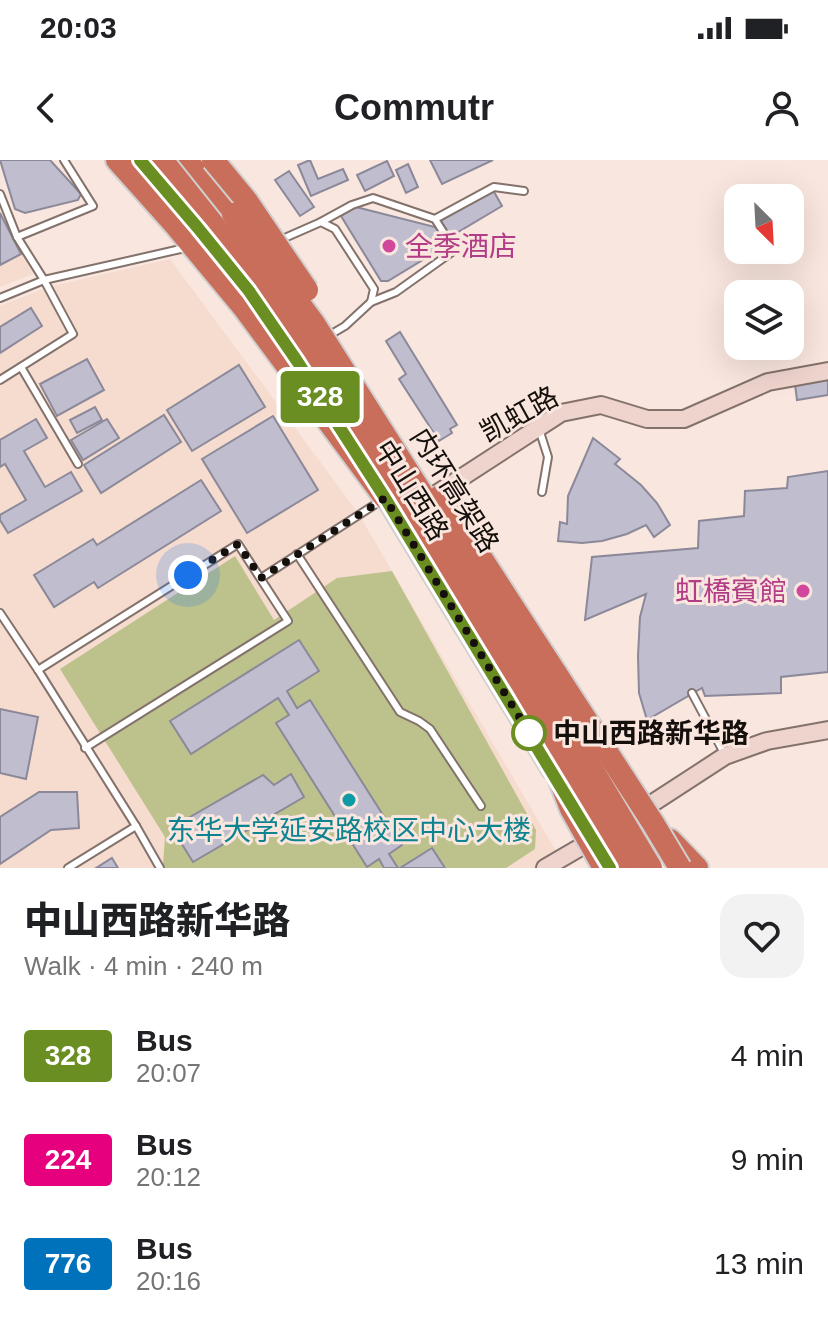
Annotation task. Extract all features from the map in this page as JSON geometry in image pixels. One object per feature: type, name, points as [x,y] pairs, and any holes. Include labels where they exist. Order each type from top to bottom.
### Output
[{"type":"highway","points":[[117,160],[244,308],[385,498]]},
{"type":"highway","name":"内环高架路","points":[[162,160],[303,337],[523,686],[627,868]]},
{"type":"highway","name":"内环高架路","points":[[186,160],[233,214],[316,332],[520,648],[651,868]]},
{"type":"highway","points":[[213,160],[255,212],[324,315],[426,501]]},
{"type":"highway","points":[[316,332],[458,522],[680,868]]},
{"type":"highway","points":[[523,686],[571,809],[604,868]]},
{"type":"highway","points":[[653,823],[697,868]]},
{"type":"main road","name":"中山西路","points":[[140,160],[249,291],[297,361],[385,498],[593,839],[604,868]]},
{"type":"main road","name":"中山西路","points":[[186,160],[316,332],[426,501],[651,868]]},
{"type":"street","name":"凯虹路","points":[[426,501],[561,413],[601,405],[647,419],[684,419],[768,382],[828,371]]},
{"type":"street","points":[[545,868],[622,823],[725,756],[767,741],[828,730]]},
{"type":"lane","points":[[17,237],[93,206],[64,160]]},
{"type":"lane","points":[[435,219],[494,187],[524,191]]},
{"type":"lane","points":[[0,194],[17,237],[73,334],[0,380]]},
{"type":"lane","points":[[253,247],[287,239],[352,205],[373,198],[435,219],[452,246],[452,252],[396,292],[371,302],[345,326],[316,332]]},
{"type":"lane","points":[[321,222],[335,229],[374,289],[371,302]]},
{"type":"lane","points":[[0,298],[44,280],[192,246]]},
{"type":"lane","points":[[21,367],[78,464]]},
{"type":"lane","points":[[539,427],[548,457],[542,492]]},
{"type":"lane","points":[[261,578],[385,498]]},
{"type":"lane","points":[[38,670],[238,544],[288,621],[85,748]]},
{"type":"lane","points":[[297,554],[400,712],[430,729],[481,806]]},
{"type":"lane","points":[[0,613],[160,868]]},
{"type":"lane","points":[[692,693],[725,756]]},
{"type":"lane","points":[[68,868],[136,826]]},
{"type":"shaded area","points":[[0,210],[33,274],[0,287]]},
{"type":"shaded area","points":[[170,259],[358,513],[566,868],[0,868],[0,306],[48,287]]},
{"type":"green space","points":[[235,556],[274,620],[337,578],[392,571],[536,830],[535,849],[506,868],[165,868],[165,837],[60,669]]},
{"type":"building","points":[[0,160],[50,160],[81,194],[78,200],[25,213],[15,209]]},
{"type":"building","points":[[310,160],[318,179],[343,169],[348,180],[311,196],[298,165]]},
{"type":"building","points":[[430,160],[493,160],[442,184]]},
{"type":"building","points":[[387,161],[394,176],[365,191],[357,175]]},
{"type":"building","points":[[408,164],[418,187],[406,193],[396,170]]},
{"type":"building","points":[[289,171],[314,207],[300,216],[275,180]]},
{"type":"building","points":[[493,190],[502,206],[448,238],[439,222]]},
{"type":"building","points":[[356,207],[439,228],[449,244],[388,281],[381,281],[341,216]]},
{"type":"building","points":[[0,213],[21,254],[0,265]]},
{"type":"building","points":[[31,308],[42,326],[0,353],[0,327]]},
{"type":"building","points":[[400,332],[457,425],[450,429],[452,433],[439,441],[399,379],[406,374],[386,341]]},
{"type":"building","points":[[87,359],[104,390],[57,416],[40,384]]},
{"type":"building","points":[[239,365],[265,407],[192,451],[167,410]]},
{"type":"building","points":[[828,379],[828,395],[797,400],[795,384]]},
{"type":"building","points":[[95,407],[102,420],[77,433],[70,420]]},
{"type":"building","points":[[164,415],[181,442],[101,493],[84,465]]},
{"type":"building","points":[[273,416],[318,490],[247,533],[202,459]]},
{"type":"building","points":[[36,419],[47,438],[24,451],[45,487],[71,472],[82,491],[8,533],[0,515],[26,500],[5,464],[0,467],[0,440]]},
{"type":"building","points":[[107,419],[119,438],[83,460],[71,440]]},
{"type":"building","points":[[593,438],[620,459],[615,464],[657,503],[670,525],[654,537],[646,525],[602,541],[558,541],[560,522],[567,524],[568,496]]},
{"type":"building","points":[[828,471],[828,672],[781,677],[781,693],[705,696],[702,688],[647,720],[639,693],[638,656],[640,617],[646,594],[585,620],[592,557],[698,548],[699,521],[744,516],[745,491],[787,488],[788,477]]},
{"type":"building","points":[[201,480],[221,511],[98,588],[94,582],[54,607],[34,575],[93,539],[97,545]]},
{"type":"building","name":"东华大学延安路校区中心大楼","points":[[299,640],[319,671],[287,691],[297,708],[310,700],[402,845],[389,854],[398,868],[384,868],[379,859],[367,867],[276,723],[289,715],[278,698],[191,754],[170,721]]},
{"type":"building","points":[[0,709],[38,717],[26,779],[0,773]]},
{"type":"building","points":[[291,774],[304,797],[193,862],[180,841],[191,835],[183,821],[263,775],[274,785]]},
{"type":"building","points":[[39,792],[77,792],[79,828],[51,830],[0,864],[0,817]]},
{"type":"building","name":"东华大学延安路校区中心大楼","points":[[432,848],[445,868],[400,868]]},
{"type":"building","points":[[112,858],[118,868],[96,868]]},
{"type":"bus line","name":"328","points":[[140,160],[249,291],[297,361],[385,498],[610,868]]},
{"type":"place","name":"全季酒店","points":[[389,246]]},
{"type":"place","name":"虹橋賓館","points":[[803,591]]},
{"type":"place","name":"中山西路新华路","points":[[529,733]]},
{"type":"place","name":"东华大学延安路校区中心大楼","points":[[349,800]]},
{"type":"route","points":[[188,575],[238,544],[261,578],[385,498],[534,741],[529,733]]}]
